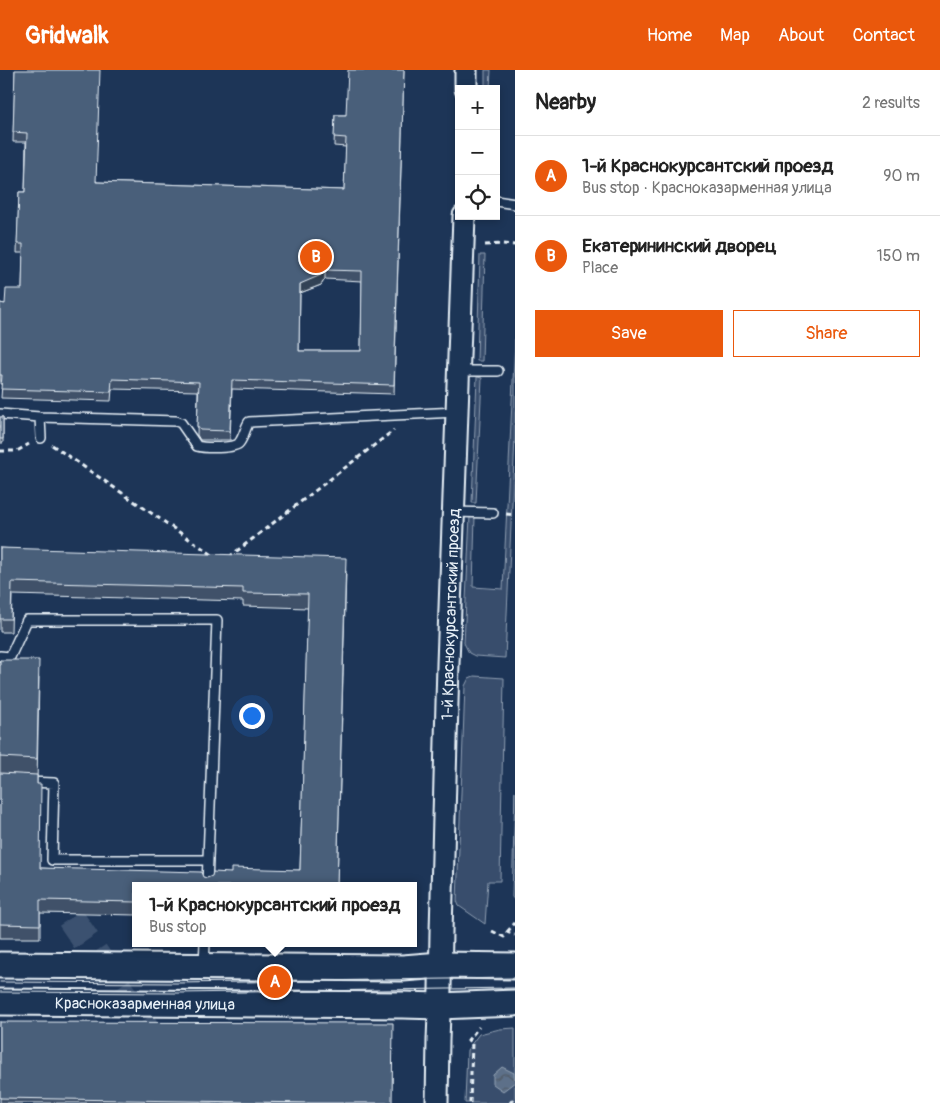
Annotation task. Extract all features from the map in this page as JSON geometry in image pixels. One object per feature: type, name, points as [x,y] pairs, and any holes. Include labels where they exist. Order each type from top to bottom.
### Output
[{"type":"main road","points":[[0,965],[204,955],[403,968],[441,965],[515,966]]},
{"type":"main road","name":"Красноказарменная улица","points":[[0,1002],[439,1006],[515,1003]]},
{"type":"street","points":[[466,70],[466,85]]},
{"type":"street","name":"1-й Краснокурсантский проезд","points":[[437,1103],[448,684],[464,220]]},
{"type":"lane","points":[[500,202],[515,204]]},
{"type":"lane","points":[[458,371],[498,371]]},
{"type":"lane","points":[[0,414],[176,421],[181,424],[197,446],[204,447],[237,446],[249,422],[457,412]]},
{"type":"lane","points":[[40,417],[41,438]]},
{"type":"lane","points":[[454,512],[493,513]]},
{"type":"lane","points":[[0,656],[10,657],[27,620],[217,620],[207,882]]},
{"type":"lane","points":[[18,781],[54,783],[52,860],[208,860]]},
{"type":"path","points":[[485,245],[515,245]]},
{"type":"path","points":[[223,562],[416,414]]},
{"type":"path","points":[[0,451],[17,451],[41,438],[215,557]]},
{"type":"path","points":[[492,931],[504,937],[515,923]]},
{"type":"path","points":[[507,932],[515,935]]},
{"type":"path","points":[[470,1103],[472,1043],[468,1040],[479,1027],[486,1027]]},
{"type":"path","points":[[510,1103],[515,1097]]},
{"type":"shaded area","points":[[485,70],[491,70],[490,85],[485,85]]},
{"type":"shaded area","points":[[480,255],[485,255],[482,361],[477,361]]},
{"type":"shaded area","points":[[515,339],[515,437],[505,658],[475,656],[469,653],[464,643],[470,516],[475,516],[473,587],[503,589]]},
{"type":"shaded area","points":[[477,377],[482,378],[476,503],[472,503]]},
{"type":"shaded area","points":[[474,676],[504,678],[500,881],[488,881],[485,924],[459,906],[457,901],[465,686],[469,678]]},
{"type":"shaded area","points":[[515,791],[515,901],[512,897]]},
{"type":"shaded area","points":[[515,1028],[515,1103],[465,1103],[467,1050],[479,1034]]},
{"type":"water","points":[[502,1067],[514,1073],[515,1082],[503,1091],[493,1084],[493,1075]]},
{"type":"building","points":[[15,70],[100,70],[96,182],[344,190],[346,138],[334,137],[335,115],[346,115],[348,70],[404,70],[394,385],[232,380],[230,431],[200,430],[197,426],[199,382],[112,379],[111,392],[1,389],[0,303],[5,304],[6,289],[22,289],[23,244],[17,244],[19,192],[25,192],[27,133],[13,132]],"holes":[[[325,270],[362,271],[361,351],[299,351],[300,284],[321,275]]]},
{"type":"building","points":[[0,417],[3,417],[3,439],[0,439]]},
{"type":"building","points":[[0,548],[346,558],[337,882],[132,882],[132,902],[40,900],[40,925],[0,924],[0,773],[37,775],[37,784],[41,784],[40,868],[201,872],[203,877],[207,878],[212,876],[213,872],[231,873],[231,868],[300,870],[308,594],[243,593],[243,588],[12,582],[11,619],[0,619]]},
{"type":"building","points":[[0,660],[39,660],[37,759],[0,757]]},
{"type":"building","points":[[0,1022],[393,1023],[392,1103],[0,1098]]},
{"type":"tunnel","points":[[47,883],[196,1103]]},
{"type":"tram line","points":[[0,982],[176,983],[515,978]]},
{"type":"tram line","points":[[0,992],[177,993],[515,988]]},
{"type":"place","name":"Екатерининский дворец","points":[[316,257]]},
{"type":"place","name":"1-й Краснокурсантский проезд","points":[[275,982]]}]
